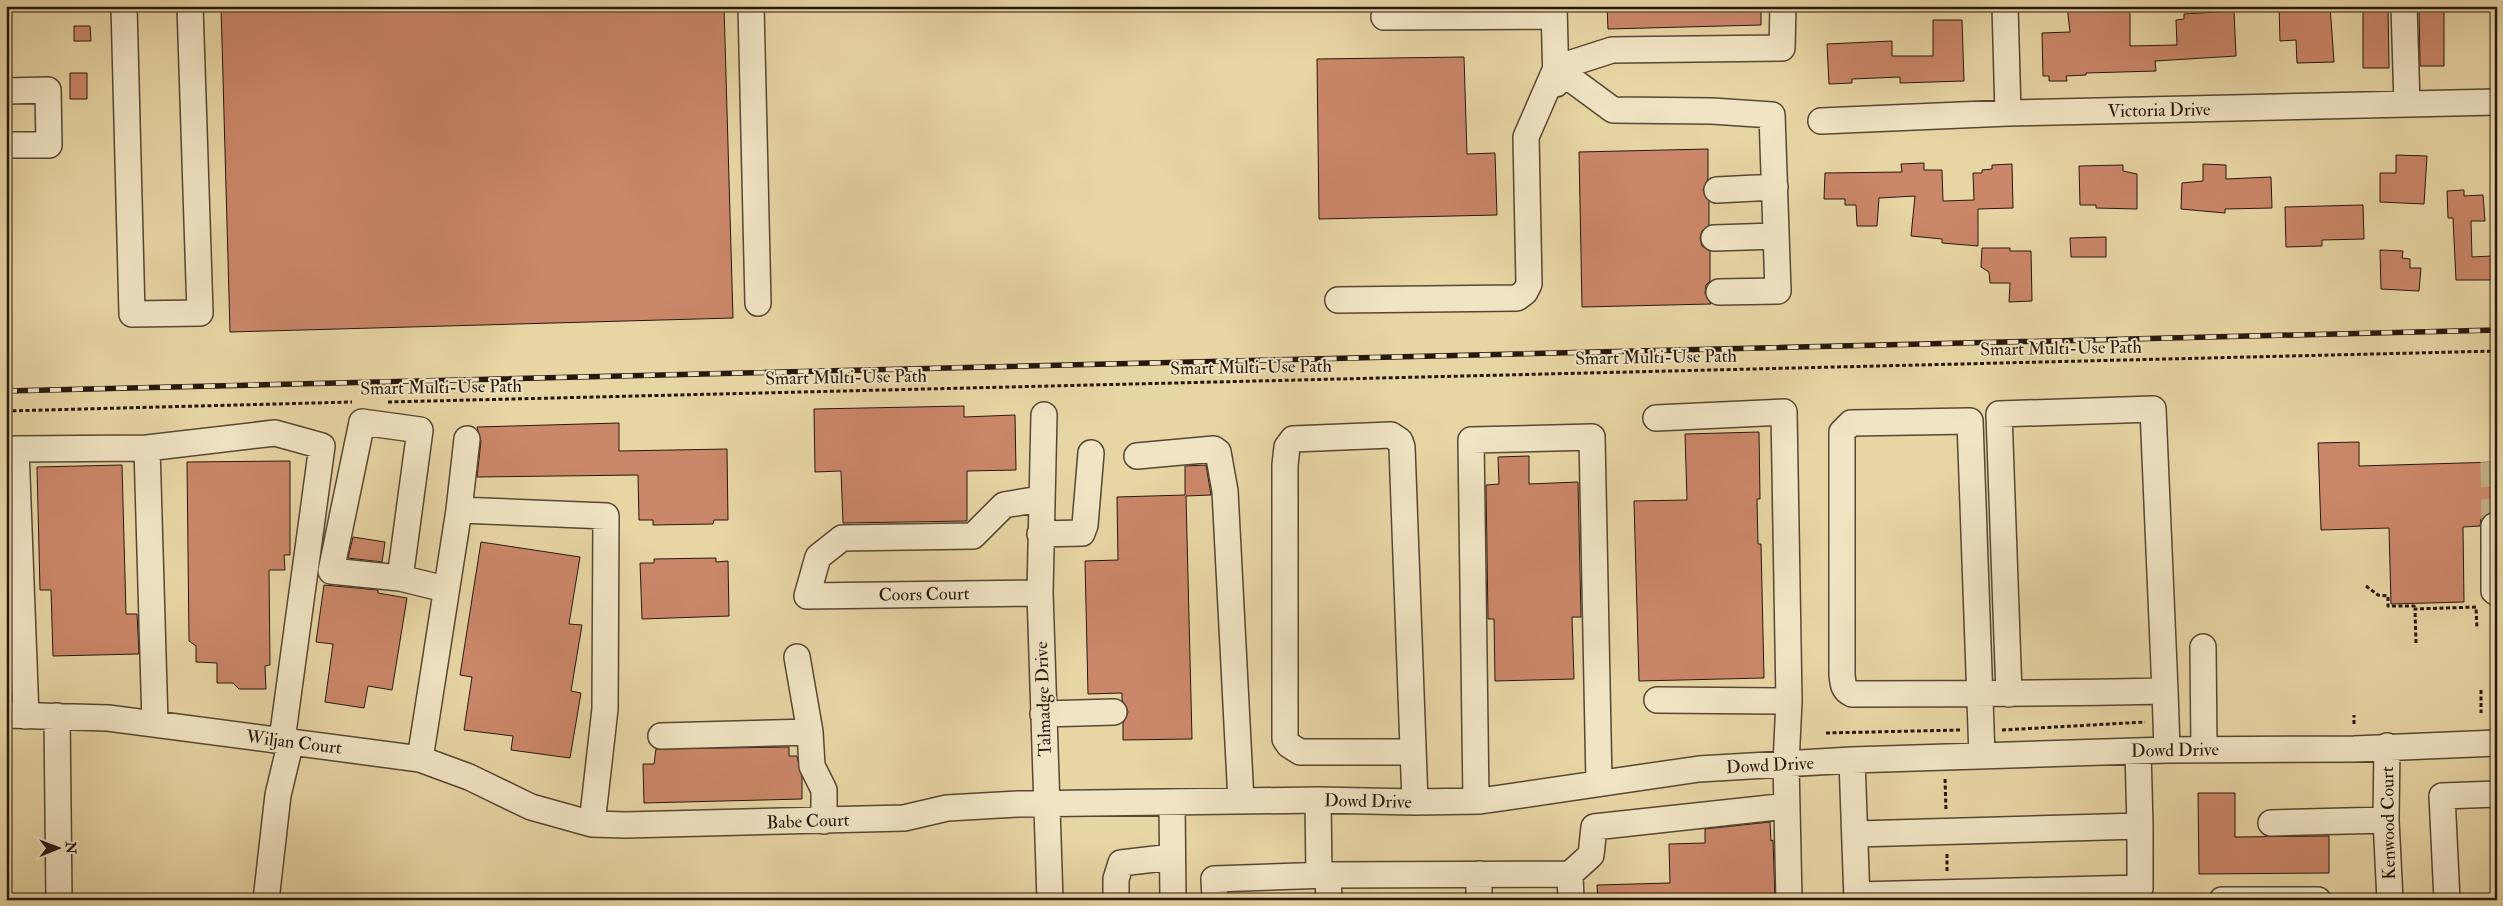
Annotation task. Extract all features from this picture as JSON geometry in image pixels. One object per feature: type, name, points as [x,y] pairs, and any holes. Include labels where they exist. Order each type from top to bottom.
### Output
[{"type":"street","points":[[124,6],[132,314],[200,313],[190,6]]},
{"type":"street","points":[[751,6],[758,303]]},
{"type":"street","points":[[1556,77],[1612,50],[1782,48],[1783,6]]},
{"type":"street","points":[[2005,6],[2008,113]]},
{"type":"street","points":[[2404,6],[2407,104]]},
{"type":"street","points":[[1338,300],[1517,298],[1525,292],[1529,284],[1526,137],[1556,77],[1554,11],[1384,17]]},
{"type":"street","points":[[1556,77],[1613,110],[1712,111],[1772,115],[1778,291],[1719,292]]},
{"type":"street","points":[[6,91],[48,90],[49,145],[6,145]]},
{"type":"street","name":"Victoria Drive","points":[[1822,121],[2008,113],[2497,102]]},
{"type":"street","points":[[1717,190],[1774,187]]},
{"type":"street","points":[[1714,238],[1776,236]]},
{"type":"street","points":[[2010,694],[1999,414],[2153,409],[2167,750]]},
{"type":"street","points":[[1656,418],[1784,412],[1789,701],[1786,764],[1789,900]]},
{"type":"street","name":"Talmadge Drive","points":[[1044,415],[1040,499],[1040,593],[1050,900]]},
{"type":"street","points":[[1982,756],[1980,694],[1970,421],[1851,423],[1842,432],[1843,686],[1852,694],[1980,694],[2010,694],[2165,691]]},
{"type":"street","points":[[400,578],[420,430],[362,422],[331,571],[400,578],[445,589]]},
{"type":"street","points":[[16,716],[11,449],[147,448],[275,433],[322,446],[266,900]]},
{"type":"street","points":[[1413,752],[1300,752],[1288,745],[1285,740],[1285,465],[1287,448],[1293,439],[1391,435],[1400,441],[1413,752],[1415,802]]},
{"type":"street","points":[[1476,801],[1470,440],[1592,436],[1599,783]]},
{"type":"street","points":[[420,759],[445,589],[459,510],[467,439]]},
{"type":"street","points":[[147,448],[155,724]]},
{"type":"street","points":[[1137,456],[1214,449],[1218,452],[1225,491],[1241,801]]},
{"type":"street","points":[[1040,534],[1082,533],[1085,525],[1091,453]]},
{"type":"street","name":"Coors Court","points":[[1040,499],[1004,504],[972,536],[842,538],[818,557],[807,596],[1040,593]]},
{"type":"street","points":[[459,510],[606,516],[604,710],[581,821]]},
{"type":"street","points":[[2494,526],[2494,591],[2497,593]]},
{"type":"street","points":[[2203,647],[2204,749]]},
{"type":"street","points":[[797,657],[810,732],[812,766],[824,790],[824,822]]},
{"type":"street","points":[[1657,700],[1789,701]]},
{"type":"street","points":[[1043,714],[1114,712]]},
{"type":"street","name":"Wiljan Court","points":[[16,716],[108,718],[420,759],[469,777],[531,807],[581,821]]},
{"type":"street","points":[[57,716],[59,900]]},
{"type":"street","points":[[660,736],[810,732]]},
{"type":"street","name":"Dowd Drive","points":[[1046,804],[1318,800],[1476,801],[1699,769],[1852,760],[2204,749],[2497,743]]},
{"type":"street","name":"Kenwood Court","points":[[2387,746],[2386,820],[2390,900]]},
{"type":"street","points":[[1852,760],[1857,897],[1914,896],[2140,888],[2138,751]]},
{"type":"street","points":[[2447,900],[2442,796],[2497,794]]},
{"type":"street","points":[[1318,800],[1323,875],[1329,900]]},
{"type":"street","points":[[1172,803],[1173,900]]},
{"type":"street","name":"Babe Court","points":[[581,821],[626,826],[824,822],[904,818],[947,808],[1046,804]]},
{"type":"street","points":[[1215,900],[1214,879],[1323,875],[1570,874],[1592,855],[1594,827],[1787,806]]},
{"type":"street","points":[[2271,823],[2386,820]]},
{"type":"street","points":[[1856,834],[2140,826]]},
{"type":"street","points":[[1116,900],[1116,879],[1121,863],[1172,857]]},
{"type":"street","points":[[1479,874],[1479,900]]},
{"type":"street","points":[[1570,874],[1571,900]]},
{"type":"street","points":[[2222,900],[2318,900]]},
{"type":"path","name":"Smart Multi-Use Path","points":[[385,402],[2497,351]]},
{"type":"path","name":"Smart Multi-Use Path","points":[[6,411],[355,402]]},
{"type":"path","points":[[2366,586],[2378,595],[2388,596],[2388,606],[2414,606],[2415,609],[2476,607],[2477,629]]},
{"type":"path","points":[[2415,609],[2416,643]]},
{"type":"path","points":[[2481,690],[2481,713]]},
{"type":"path","points":[[2354,715],[2354,724]]},
{"type":"path","points":[[1945,778],[1946,811]]},
{"type":"path","points":[[1947,850],[1947,876]]},
{"type":"building","points":[[221,6],[724,6],[733,318],[230,332]]},
{"type":"building","points":[[1607,6],[1761,6],[1761,25],[1608,29]]},
{"type":"building","points":[[2067,6],[2130,6],[2130,46],[2177,45],[2176,20],[2184,19],[2184,14],[2234,11],[2236,56],[2155,61],[2156,71],[2086,73],[2086,75],[2066,76],[2067,81],[2049,81],[2049,76],[2043,76],[2042,33],[2070,32]]},
{"type":"building","points":[[2279,6],[2330,6],[2334,62],[2297,63],[2296,40],[2280,41]]},
{"type":"building","points":[[2363,6],[2388,6],[2389,68],[2363,68]]},
{"type":"building","points":[[2419,6],[2444,6],[2444,66],[2420,66]]},
{"type":"building","points":[[1933,20],[1962,20],[1964,81],[1900,83],[1900,77],[1852,79],[1852,83],[1829,84],[1827,44],[1892,41],[1892,56],[1933,56]]},
{"type":"building","points":[[74,26],[90,26],[91,41],[74,41]]},
{"type":"building","points":[[1464,57],[1467,154],[1495,153],[1497,215],[1319,219],[1317,59]]},
{"type":"building","points":[[70,73],[87,73],[87,99],[70,99]]},
{"type":"building","points":[[1708,149],[1708,179],[1703,190],[1709,201],[1709,225],[1702,231],[1700,238],[1702,246],[1710,251],[1710,281],[1706,285],[1705,293],[1711,304],[1582,307],[1579,152]]},
{"type":"building","points":[[2396,155],[2427,156],[2424,204],[2380,202],[2380,173],[2396,173]]},
{"type":"building","points":[[1924,163],[1924,170],[1942,170],[1943,201],[1974,200],[1973,173],[1982,173],[1982,170],[1992,169],[1992,165],[2012,164],[2013,208],[1978,209],[1978,246],[1942,243],[1942,239],[1911,236],[1915,196],[1879,198],[1877,226],[1857,226],[1856,205],[1845,205],[1845,199],[1824,199],[1825,173],[1902,172],[1901,164]]},
{"type":"building","points":[[2203,164],[2226,165],[2226,179],[2271,177],[2272,208],[2225,209],[2225,213],[2181,209],[2182,183],[2203,181]]},
{"type":"building","points":[[2123,165],[2123,171],[2137,174],[2137,209],[2096,208],[2096,205],[2080,205],[2079,166]]},
{"type":"building","points":[[2464,190],[2464,196],[2483,195],[2485,221],[2471,221],[2472,257],[2492,256],[2491,280],[2456,280],[2453,218],[2448,218],[2447,191]]},
{"type":"building","points":[[2363,205],[2364,239],[2322,240],[2322,246],[2286,247],[2285,207]]},
{"type":"building","points":[[2106,237],[2106,257],[2071,257],[2070,238]]},
{"type":"building","points":[[1982,248],[2010,248],[2010,251],[2031,251],[2032,301],[2009,302],[2010,283],[1990,283],[1989,272],[1981,267]]},
{"type":"building","points":[[2380,250],[2403,251],[2402,258],[2410,259],[2410,268],[2421,268],[2419,291],[2381,289]]},
{"type":"building","points":[[964,406],[964,417],[1015,415],[1016,470],[967,471],[967,521],[843,523],[841,471],[815,472],[814,409]]},
{"type":"building","points":[[619,423],[619,451],[727,449],[728,520],[714,520],[713,524],[653,525],[653,520],[639,520],[638,475],[477,477],[481,441],[477,427]]},
{"type":"building","points":[[1759,432],[1760,499],[1757,499],[1758,544],[1761,544],[1764,678],[1639,681],[1634,501],[1687,500],[1685,434]]},
{"type":"building","points":[[2359,442],[2359,466],[2497,462],[2497,512],[2486,514],[2481,519],[2480,526],[2463,527],[2464,602],[2391,604],[2389,528],[2321,530],[2318,443]]},
{"type":"building","points":[[1529,456],[1529,484],[1578,482],[1581,617],[1572,617],[1574,679],[1495,681],[1494,619],[1488,619],[1486,485],[1499,484],[1498,457]]},
{"type":"building","points":[[290,461],[290,555],[284,555],[285,570],[269,570],[270,665],[265,666],[266,689],[239,689],[233,683],[217,683],[217,663],[196,662],[196,646],[189,641],[187,462]]},
{"type":"building","points":[[122,465],[126,614],[137,614],[139,654],[53,656],[51,590],[40,590],[37,467]]},
{"type":"building","points":[[1206,465],[1211,495],[1186,496],[1192,739],[1123,740],[1123,723],[1128,712],[1122,700],[1122,693],[1088,694],[1085,561],[1118,560],[1117,497],[1185,495],[1185,466]]},
{"type":"building","points":[[353,537],[385,542],[382,562],[348,558]]},
{"type":"building","points":[[481,542],[580,557],[569,624],[582,625],[571,691],[581,693],[570,758],[511,750],[513,736],[464,730],[472,677],[460,675]]},
{"type":"building","points":[[716,558],[716,562],[728,561],[729,616],[642,619],[640,563],[654,563],[654,559]]},
{"type":"building","points":[[324,585],[378,590],[378,593],[407,598],[392,690],[368,686],[364,708],[325,702],[333,644],[316,642]]},
{"type":"building","points":[[789,747],[789,756],[797,756],[802,777],[802,799],[644,803],[643,764],[654,764],[656,749]]},
{"type":"building","points":[[2198,793],[2235,793],[2235,837],[2329,836],[2329,873],[2199,874]]},
{"type":"building","points":[[1770,822],[1771,841],[1773,840],[1775,900],[1598,900],[1597,885],[1670,883],[1669,844],[1705,843],[1705,829]]},
{"type":"tunnel","points":[[2493,462],[2494,526]]},
{"type":"railway","points":[[6,391],[2497,330]]}]
